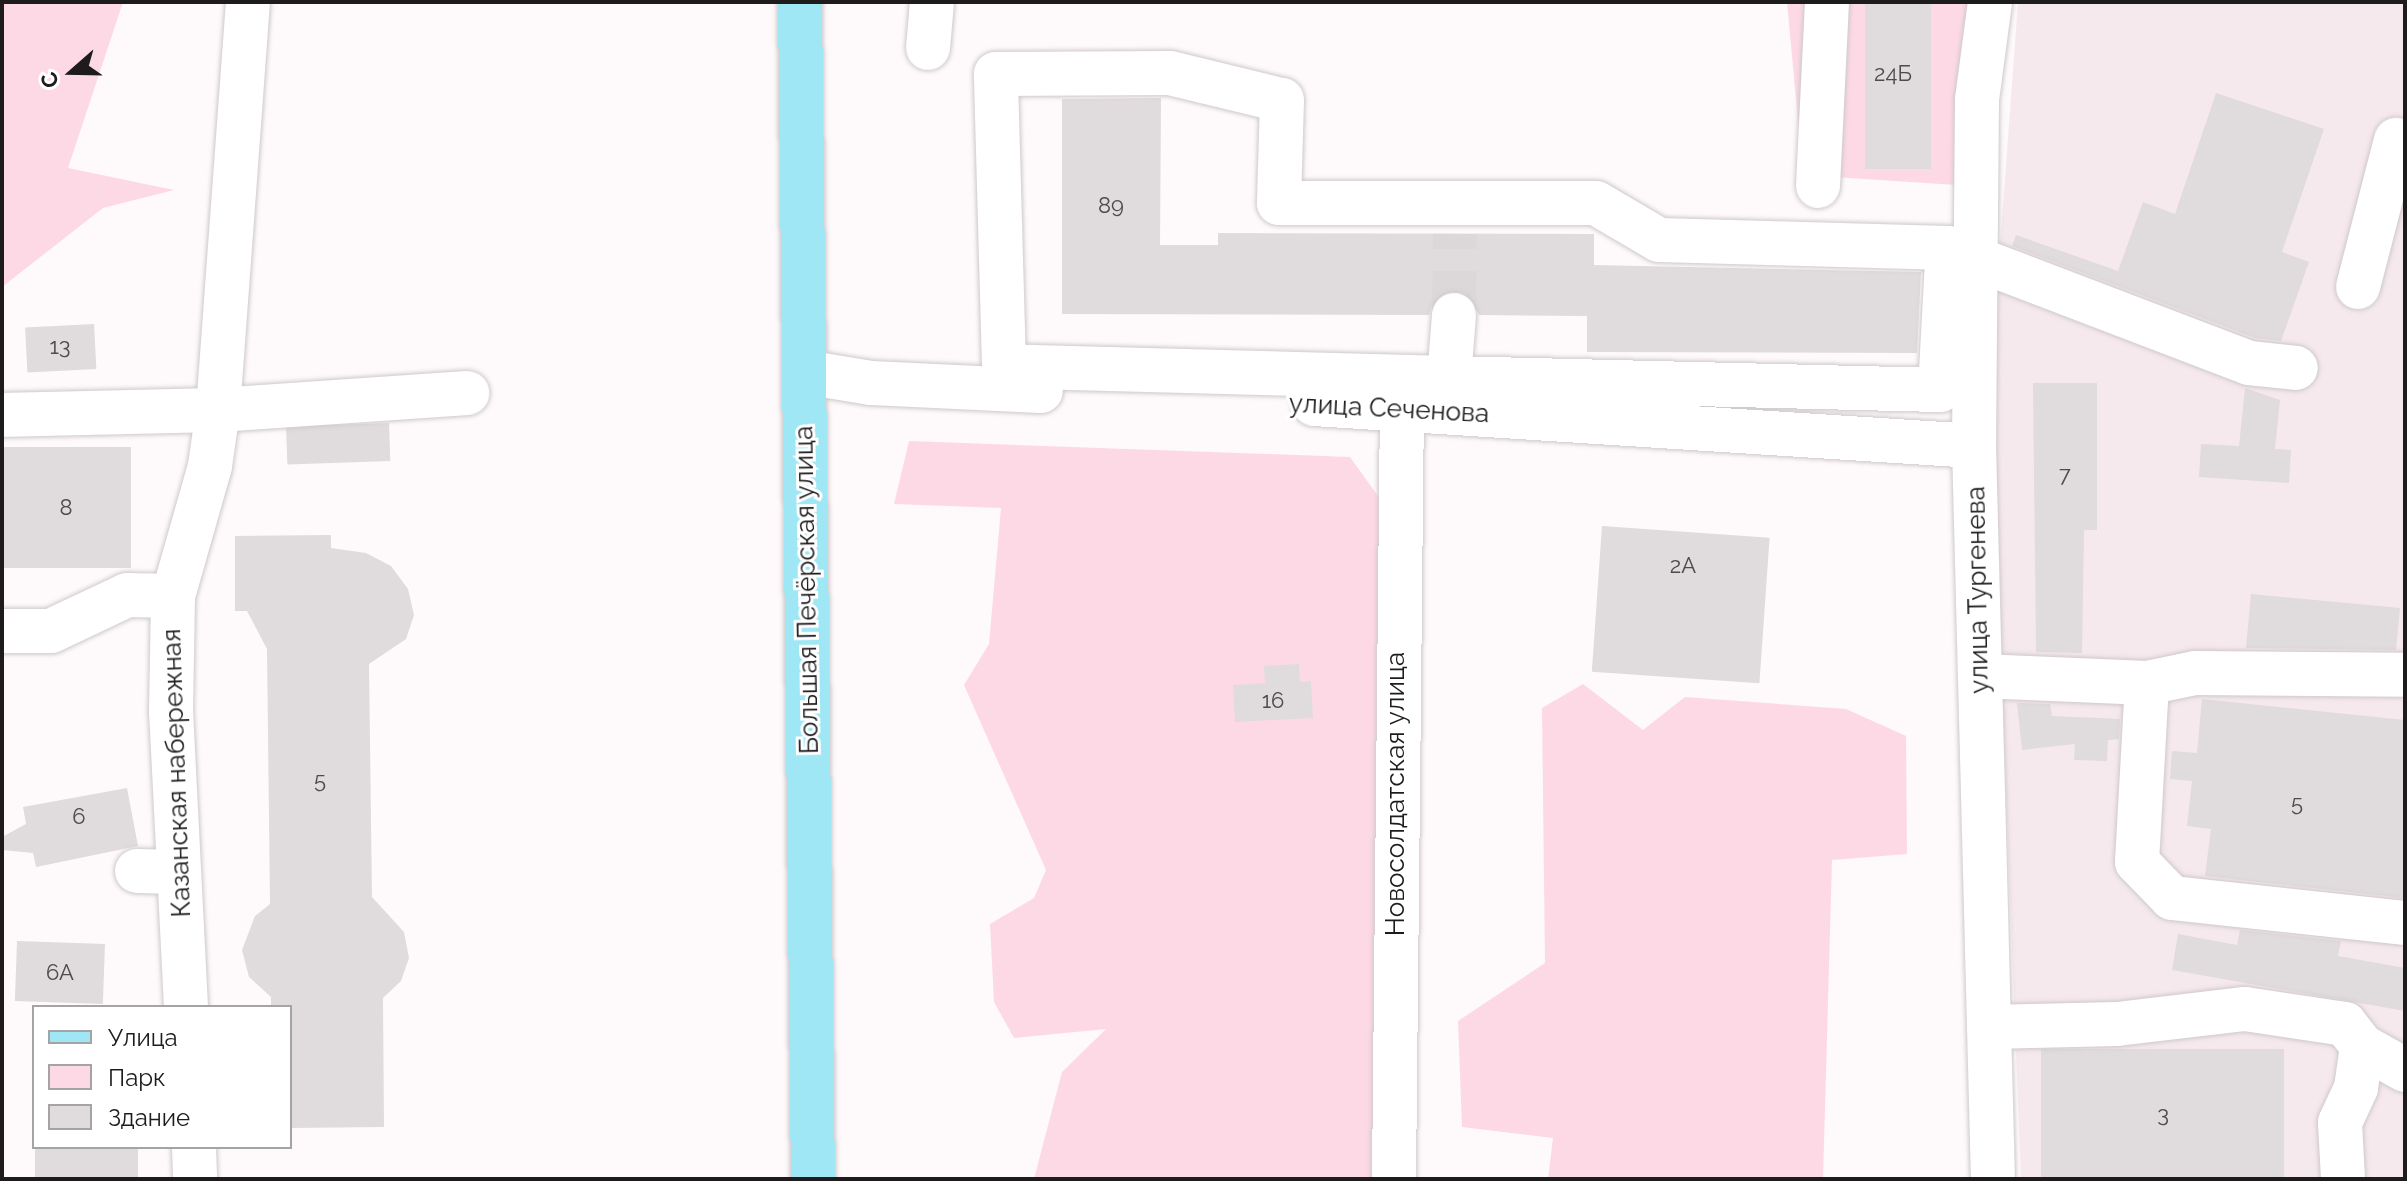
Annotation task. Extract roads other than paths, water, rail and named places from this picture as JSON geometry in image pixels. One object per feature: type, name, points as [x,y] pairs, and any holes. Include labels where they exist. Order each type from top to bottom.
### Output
[{"type":"main road","name":"Большая Печёрская улица","points":[[800,2],[813,1179]]},
{"type":"street","name":"Казанская набережная","points":[[186,1005],[158,872],[173,596],[210,466],[218,410],[248,2]]},
{"type":"street","points":[[928,48],[932,2]]},
{"type":"street","points":[[1818,186],[1827,2]]},
{"type":"street","name":"улица Тургенева","points":[[1990,2],[1962,256],[1974,446],[1993,1179]]},
{"type":"street","points":[[1962,256],[1940,390],[1004,366],[996,74],[1170,73],[1282,100],[1279,203],[1456,217],[1596,203],[1659,240],[1962,256],[2249,363],[2296,368]]},
{"type":"street","points":[[2358,287],[2402,132]]},
{"type":"street","points":[[1449,378],[1454,315]]},
{"type":"street","name":"улица Сеченова","points":[[804,372],[871,383],[1402,408],[1974,446]]},
{"type":"street","points":[[2,415],[218,410],[398,383],[467,393]]},
{"type":"street","name":"Новосолдатская улица","points":[[1394,1179],[1402,408]]},
{"type":"street","points":[[2,631],[51,631],[127,595],[173,596]]},
{"type":"street","points":[[1980,676],[2147,683],[2195,673],[2405,675]]},
{"type":"street","points":[[2147,683],[2137,862],[2172,898],[2405,923]]},
{"type":"street","points":[[1989,1027],[2117,1024],[2245,1009],[2345,1024],[2362,1046],[2405,1070]]},
{"type":"street","points":[[2343,1179],[2340,1123],[2356,1088],[2362,1046]]},
{"type":"street","points":[[194,1149],[195,1179]]},
{"type":"tunnel","points":[[1454,315],[1455,234]]}]
